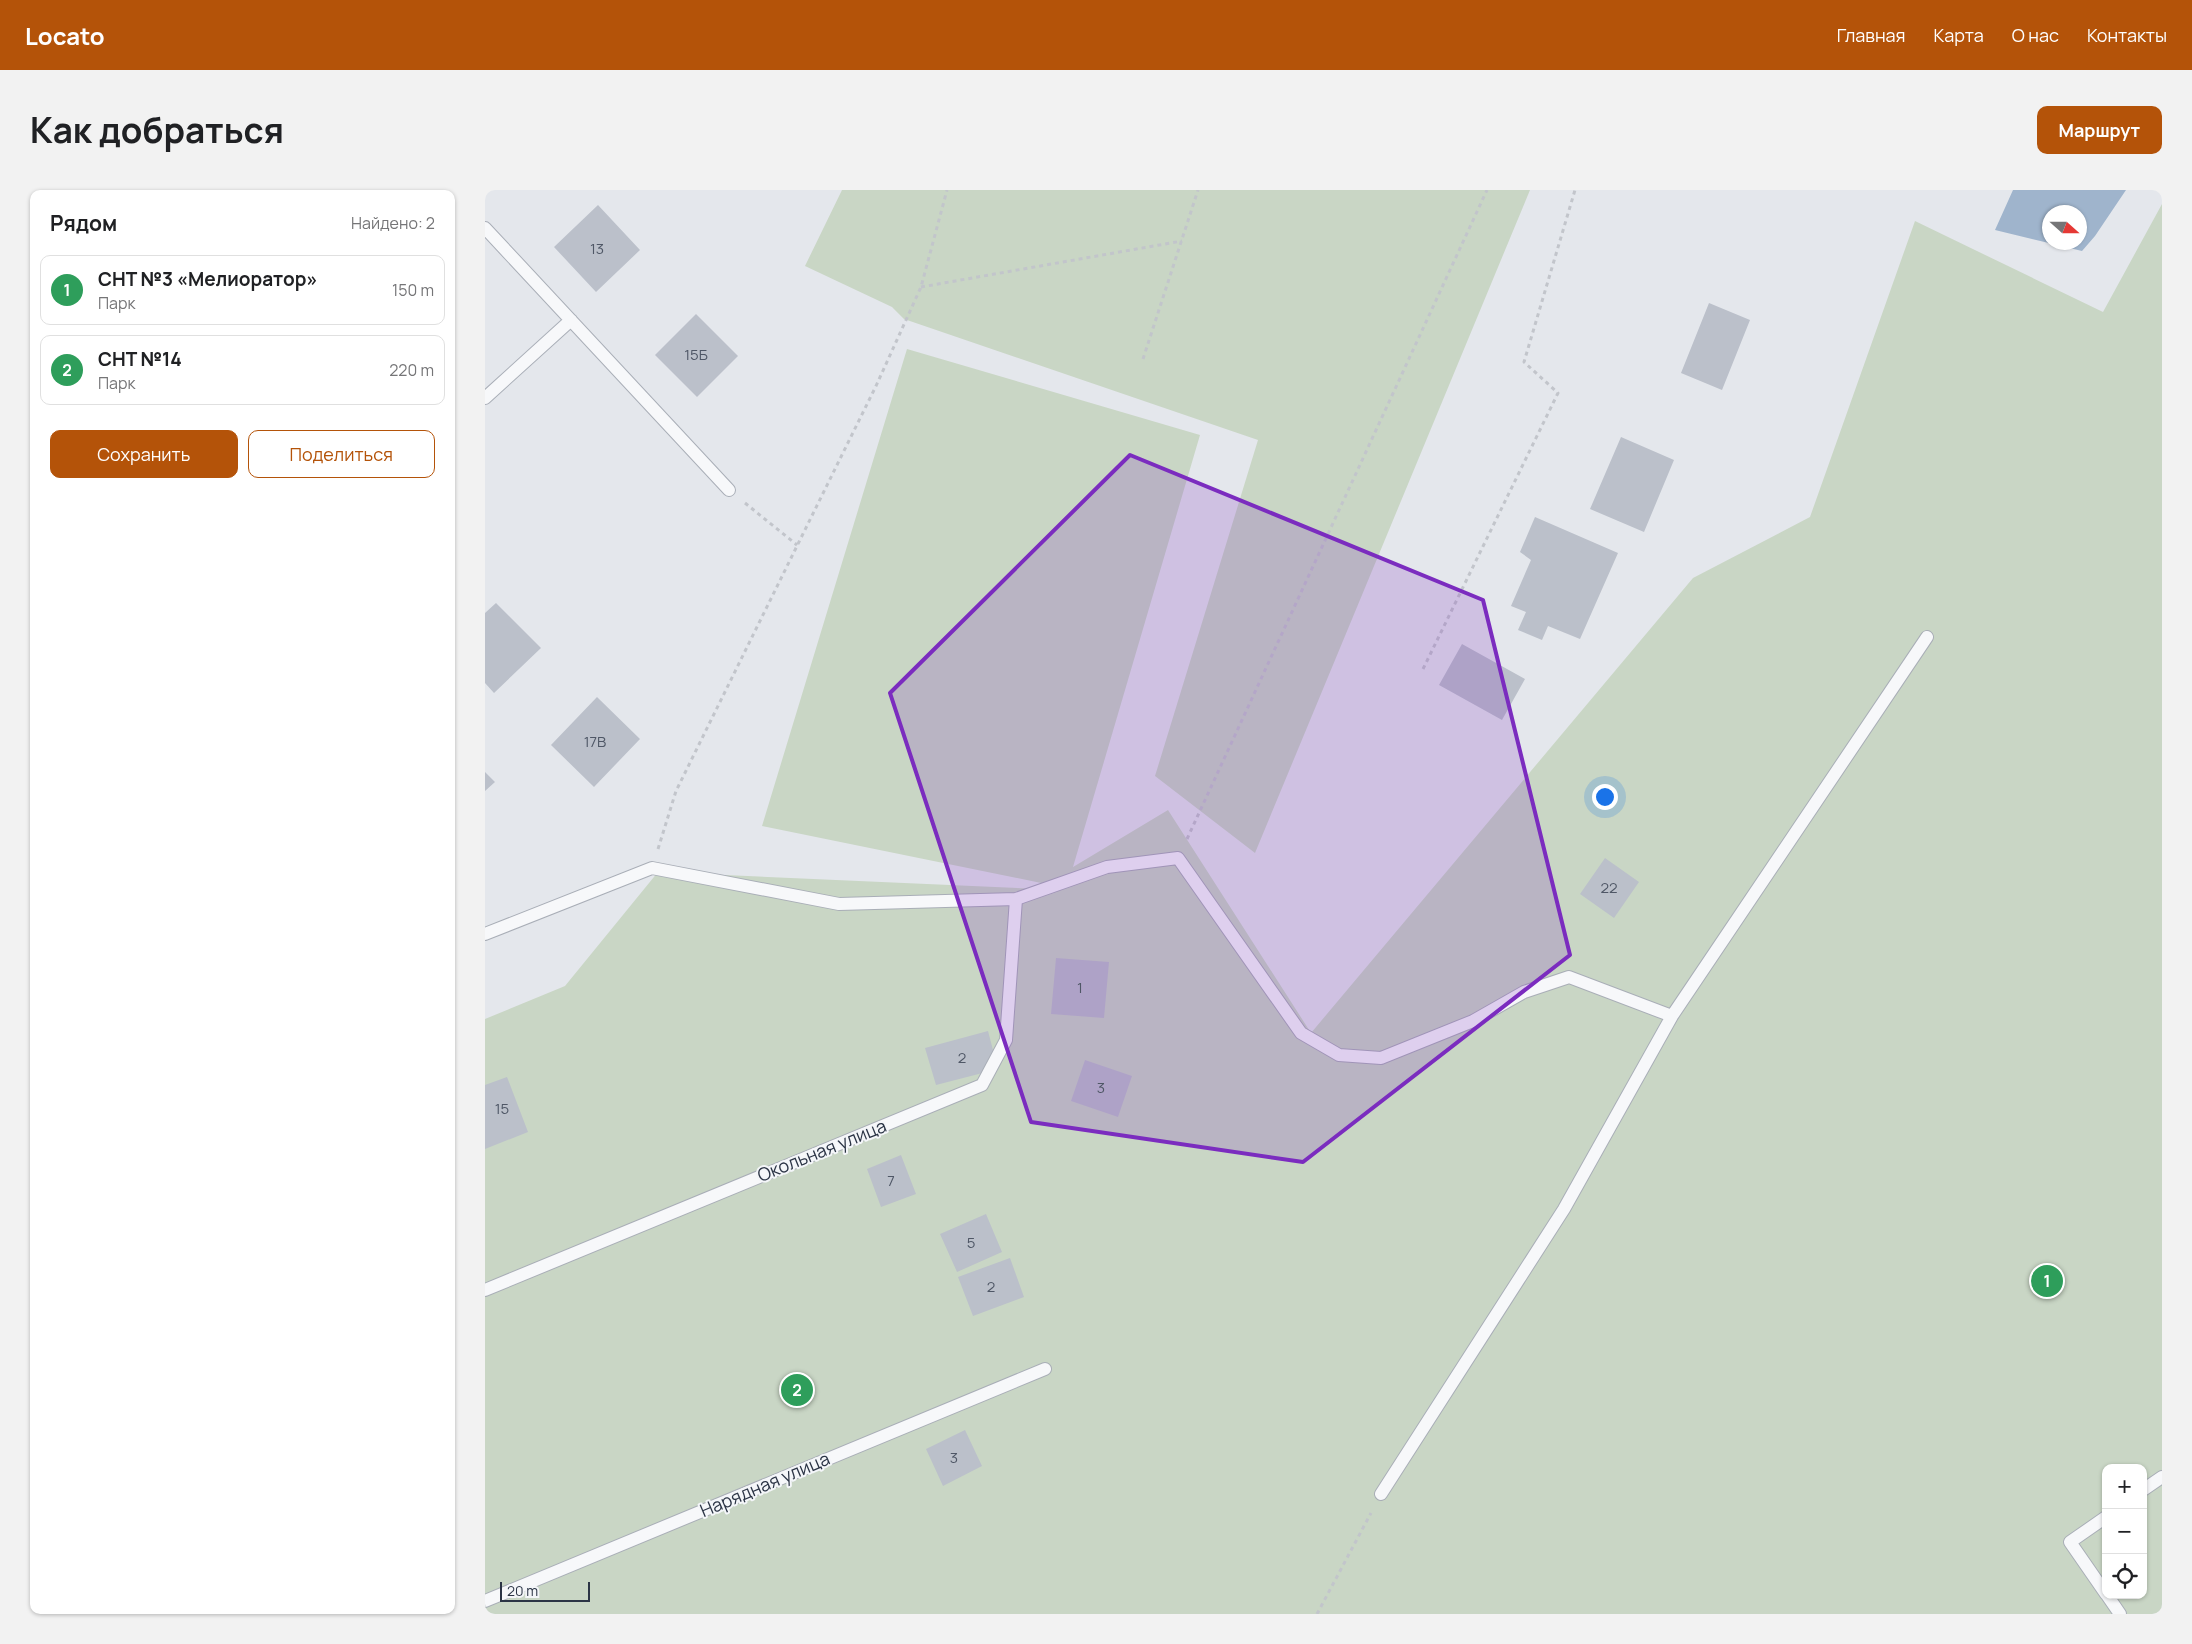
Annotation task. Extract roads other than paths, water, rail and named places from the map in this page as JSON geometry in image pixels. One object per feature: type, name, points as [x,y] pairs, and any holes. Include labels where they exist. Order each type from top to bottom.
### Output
[{"type":"lane","points":[[485,228],[729,490]]},
{"type":"lane","points":[[485,398],[571,320]]},
{"type":"lane","points":[[1381,1494],[1564,1209],[1672,1016],[1927,637]]},
{"type":"lane","points":[[485,934],[651,868],[839,904],[1016,899],[1107,867],[1178,858],[1301,1032],[1339,1055],[1381,1058],[1473,1020],[1524,992],[1569,977],[1672,1016]]},
{"type":"lane","name":"Окольная улица","points":[[485,1290],[982,1085],[1006,1040],[1016,899]]},
{"type":"lane","name":"Нарядная улица","points":[[485,1601],[1045,1368]]},
{"type":"lane","points":[[2147,1487],[2162,1477]]},
{"type":"lane","points":[[2102,1520],[2070,1542],[2102,1588]]},
{"type":"lane","points":[[2110,1599],[2120,1614]]},
{"type":"water","points":[[2013,190],[2126,190],[2087,245],[2087,205],[2042,205],[2042,241],[1995,230]]},
{"type":"place","name":"СНТ №3 «Мелиоратор»","points":[[2047,1281]]},
{"type":"place","name":"СНТ №14","points":[[797,1390]]}]
